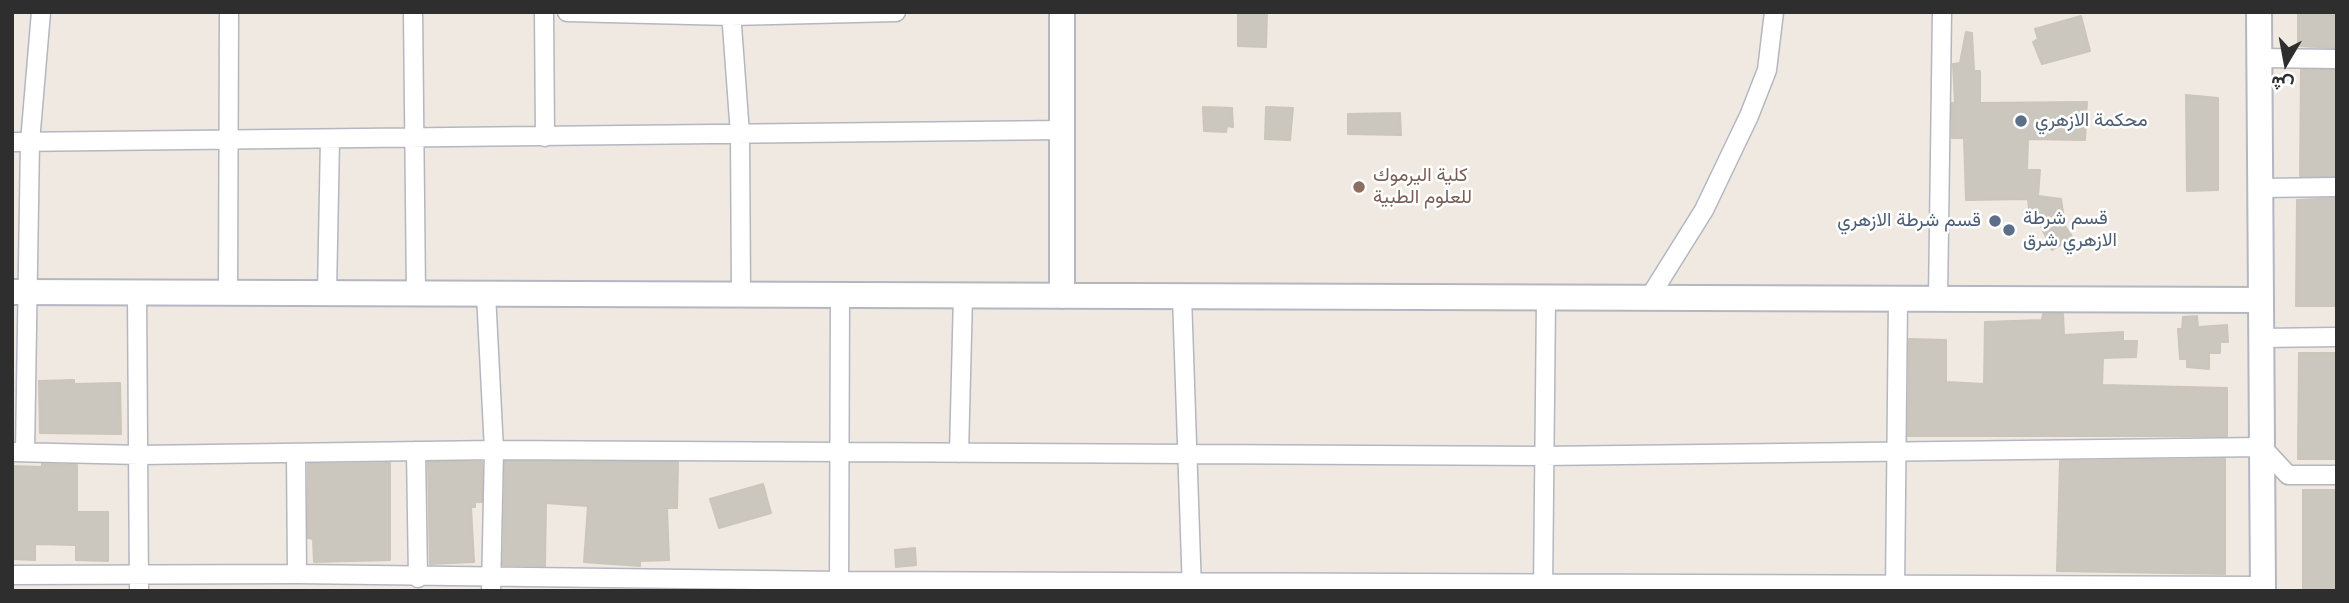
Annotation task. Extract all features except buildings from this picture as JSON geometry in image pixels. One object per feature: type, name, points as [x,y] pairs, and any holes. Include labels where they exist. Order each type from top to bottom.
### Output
[{"type":"street","points":[[41,12],[21,142],[19,452],[140,455],[494,450],[1543,456],[2262,447],[2288,475],[2337,475]]},
{"type":"street","points":[[228,293],[229,12]]},
{"type":"street","points":[[413,12],[416,294]]},
{"type":"street","points":[[544,12],[545,137]]},
{"type":"street","points":[[567,12],[896,12]]},
{"type":"street","points":[[1062,12],[1062,296]]},
{"type":"street","points":[[1649,298],[1704,210],[1749,116],[1767,70],[1774,12]]},
{"type":"street","points":[[1938,299],[1942,12]]},
{"type":"street","points":[[12,575],[139,583],[297,574],[418,578],[491,584],[2263,588],[2259,12]]},
{"type":"street","points":[[731,14],[740,134],[741,295]]},
{"type":"street","points":[[2260,58],[2337,59]]},
{"type":"street","points":[[21,142],[1062,130]]},
{"type":"street","points":[[327,293],[330,139]]},
{"type":"street","points":[[2260,188],[2337,187]]},
{"type":"street","points":[[20,292],[2261,300]]},
{"type":"street","points":[[137,293],[139,583]]},
{"type":"street","points":[[486,294],[494,450],[491,584]]},
{"type":"street","points":[[839,586],[840,295]]},
{"type":"street","points":[[960,453],[963,296]]},
{"type":"street","points":[[1182,296],[1192,587]]},
{"type":"street","points":[[1543,587],[1546,298]]},
{"type":"street","points":[[1895,588],[1899,451],[1898,299]]},
{"type":"street","points":[[2262,338],[2337,337]]},
{"type":"street","points":[[416,451],[418,578]]},
{"type":"street","points":[[296,453],[297,574]]},
{"type":"place","name":"محكمة الازهري","points":[[2021,121]]},
{"type":"place","name":"كلية اليرموك للعلوم الطبية","points":[[1359,187]]},
{"type":"place","name":"قسم شرطة الازهري","points":[[1995,221]]},
{"type":"place","name":"قسم شرطة الازهري شرق","points":[[2009,230]]}]
